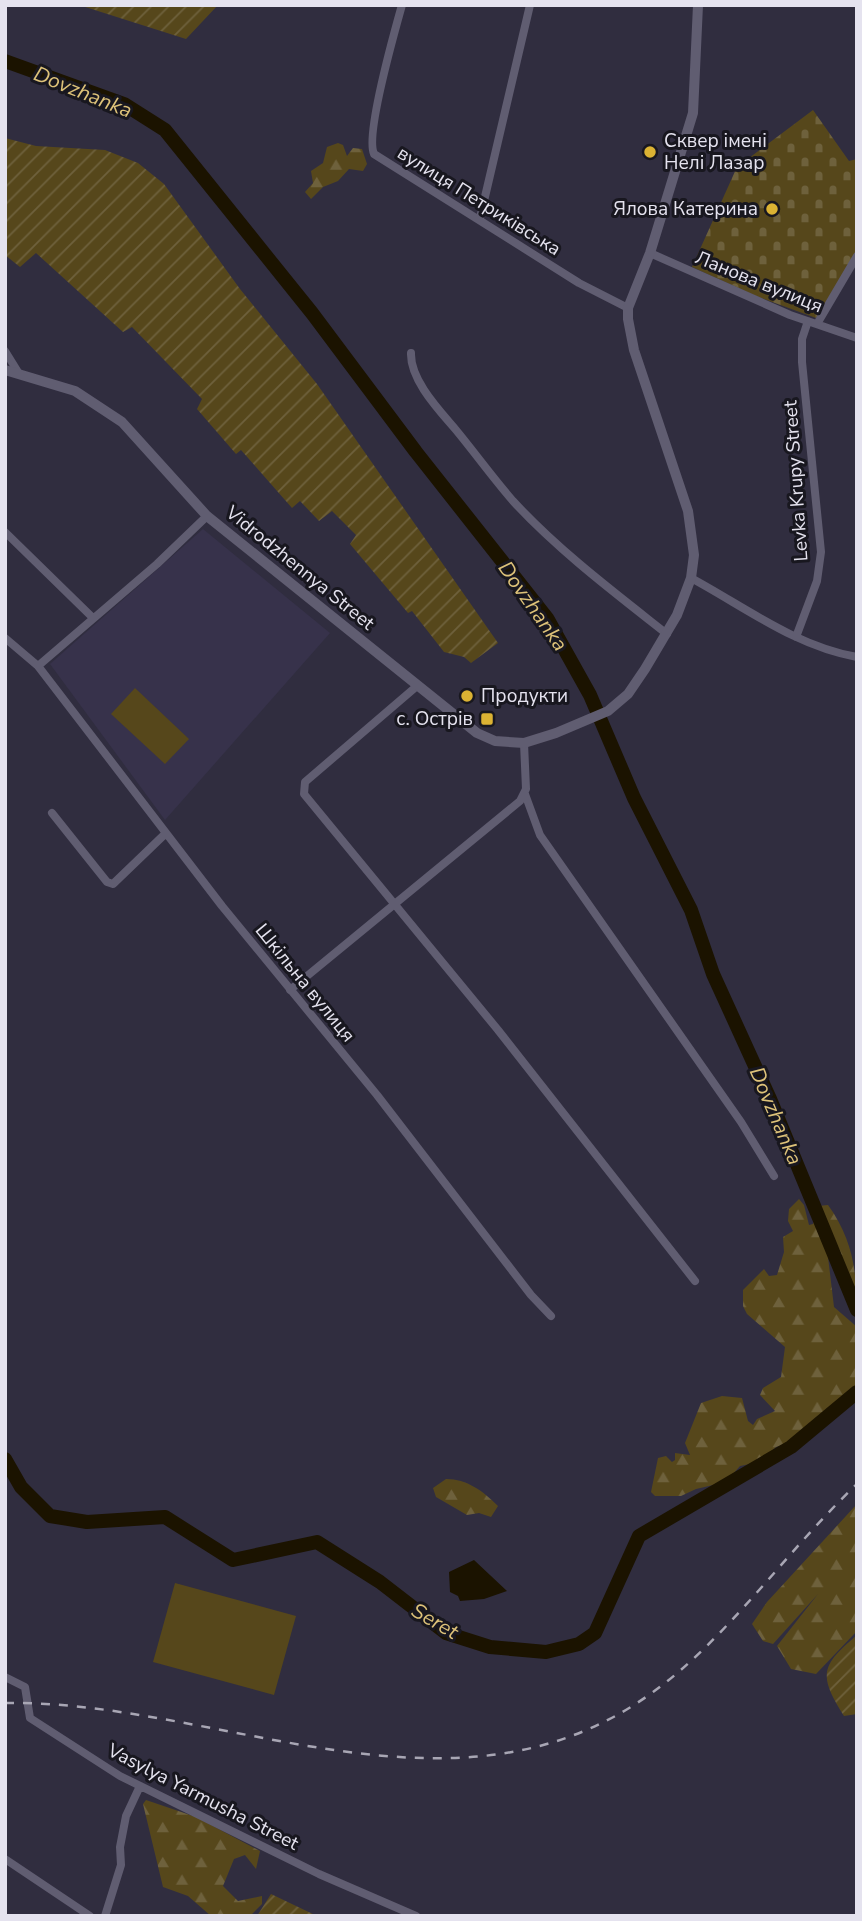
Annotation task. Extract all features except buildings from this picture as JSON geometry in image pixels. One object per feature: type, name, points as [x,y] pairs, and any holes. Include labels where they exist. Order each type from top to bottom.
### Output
[{"type":"street","name":"вулиця Петриківська","points":[[402,5],[379,101],[371,148],[374,154],[480,218],[579,284],[628,308]]},
{"type":"street","points":[[480,218],[530,5]]},
{"type":"street","points":[[628,308],[650,253],[685,146],[696,99],[695,6]]},
{"type":"street","name":"Ланова вулиця","points":[[650,253],[808,321],[857,338]]},
{"type":"street","points":[[817,324],[857,256]]},
{"type":"street","name":"Vidrodzhennya Street","points":[[5,370],[75,391],[99,405],[121,422],[207,516],[417,686],[477,733],[495,741],[524,743],[608,711],[628,694],[667,634],[691,578],[694,555],[688,511],[634,350],[629,333],[628,308]]},
{"type":"street","name":"Levka Krupy Street","points":[[796,637],[817,581],[821,552],[802,362],[802,339],[808,321]]},
{"type":"street","points":[[5,351],[18,372]]},
{"type":"street","points":[[411,353],[410,365],[423,385],[513,501],[547,534],[667,634]]},
{"type":"street","points":[[38,666],[157,564],[207,516]]},
{"type":"street","points":[[5,532],[92,617]]},
{"type":"street","points":[[691,578],[766,624],[837,654],[857,657]]},
{"type":"street","name":"Шкільна вулиця","points":[[5,638],[38,666],[165,834],[377,1095],[531,1295],[551,1316]]},
{"type":"street","points":[[417,686],[313,775],[303,788],[308,800],[498,1030],[695,1281]]},
{"type":"street","points":[[524,743],[526,794],[540,835],[741,1122],[774,1176]]},
{"type":"street","points":[[290,990],[526,794]]},
{"type":"street","points":[[52,813],[107,882],[113,884],[165,834]]},
{"type":"street","name":"Vasylya Yarmusha Street","points":[[5,1677],[25,1687],[30,1718],[140,1786],[319,1874],[416,1916]]},
{"type":"street","points":[[105,1916],[121,1865],[120,1847],[126,1816],[140,1786]]},
{"type":"street","points":[[5,1859],[90,1916]]},
{"type":"shaded area","points":[[203,529],[330,633],[165,820],[50,664]]},
{"type":"shaded area","points":[[474,1560],[507,1591],[484,1599],[460,1601],[458,1596],[450,1592],[449,1572]]},
{"type":"green space","points":[[79,5],[218,5],[186,39]]},
{"type":"green space","points":[[813,110],[849,161],[857,159],[857,252],[816,318],[756,296],[692,267],[737,167]]},
{"type":"green space","points":[[5,138],[36,146],[105,150],[138,163],[164,184],[240,289],[317,384],[498,643],[471,663],[464,657],[444,652],[412,611],[408,613],[350,544],[356,535],[332,511],[319,521],[300,501],[292,508],[241,450],[236,454],[197,409],[202,399],[132,327],[123,332],[36,253],[20,267],[5,255]]},
{"type":"green space","points":[[338,143],[343,145],[347,156],[353,148],[362,149],[367,164],[363,171],[349,169],[338,181],[323,187],[311,199],[305,192],[313,183],[311,171],[323,163],[327,147]]},
{"type":"green space","points":[[135,688],[189,739],[165,764],[111,714]]},
{"type":"green space","points":[[799,1199],[804,1205],[809,1225],[813,1224],[818,1206],[828,1205],[849,1245],[855,1272],[857,1317],[828,1257],[834,1307],[857,1327],[857,1391],[842,1410],[816,1417],[802,1439],[776,1447],[760,1462],[740,1466],[726,1482],[696,1489],[681,1496],[655,1496],[651,1492],[658,1458],[666,1456],[672,1462],[675,1460],[675,1453],[690,1455],[685,1443],[701,1403],[722,1396],[742,1398],[748,1421],[753,1425],[757,1419],[775,1411],[760,1395],[763,1388],[781,1377],[785,1347],[747,1314],[743,1306],[743,1290],[764,1269],[769,1276],[777,1275],[784,1252],[783,1237],[793,1231],[788,1221],[789,1209]]},
{"type":"green space","points":[[446,1479],[468,1484],[486,1495],[498,1506],[491,1517],[479,1513],[467,1515],[436,1497],[433,1488]]},
{"type":"green space","points":[[857,1504],[857,1631],[816,1674],[791,1669],[777,1646],[818,1594],[773,1644],[763,1641],[752,1624],[767,1602]]},
{"type":"green space","points":[[175,1583],[296,1616],[274,1695],[153,1662]]},
{"type":"green space","points":[[857,1635],[857,1714],[844,1716],[830,1690],[827,1671],[836,1654]]},
{"type":"green space","points":[[146,1800],[196,1817],[260,1851],[256,1869],[245,1855],[234,1859],[223,1886],[238,1901],[262,1896],[262,1904],[250,1916],[211,1916],[188,1896],[163,1887],[143,1804]]},
{"type":"green space","points":[[271,1894],[317,1916],[257,1916]]},
{"type":"waterway","name":"Dovzhanka","points":[[5,61],[124,104],[165,130],[312,313],[416,452],[547,618],[590,695],[634,798],[691,910],[713,974],[770,1099],[857,1310]]},
{"type":"waterway","name":"Seret","points":[[5,1459],[21,1487],[50,1516],[87,1522],[165,1517],[233,1560],[317,1542],[380,1582],[446,1633],[490,1647],[546,1652],[579,1644],[595,1633],[639,1536],[791,1447],[857,1392]]},
{"type":"railway","points":[[5,1703],[87,1708],[336,1750],[419,1758],[499,1754],[577,1734],[653,1692],[707,1646],[857,1484]]},
{"type":"place","name":"Сквер імені Нелі Лазар","points":[[650,152]]},
{"type":"place","name":"Ялова Катерина","points":[[772,209]]},
{"type":"place","name":"Продукти","points":[[467,696]]},
{"type":"place","name":"с. Острів","points":[[487,719]]}]
